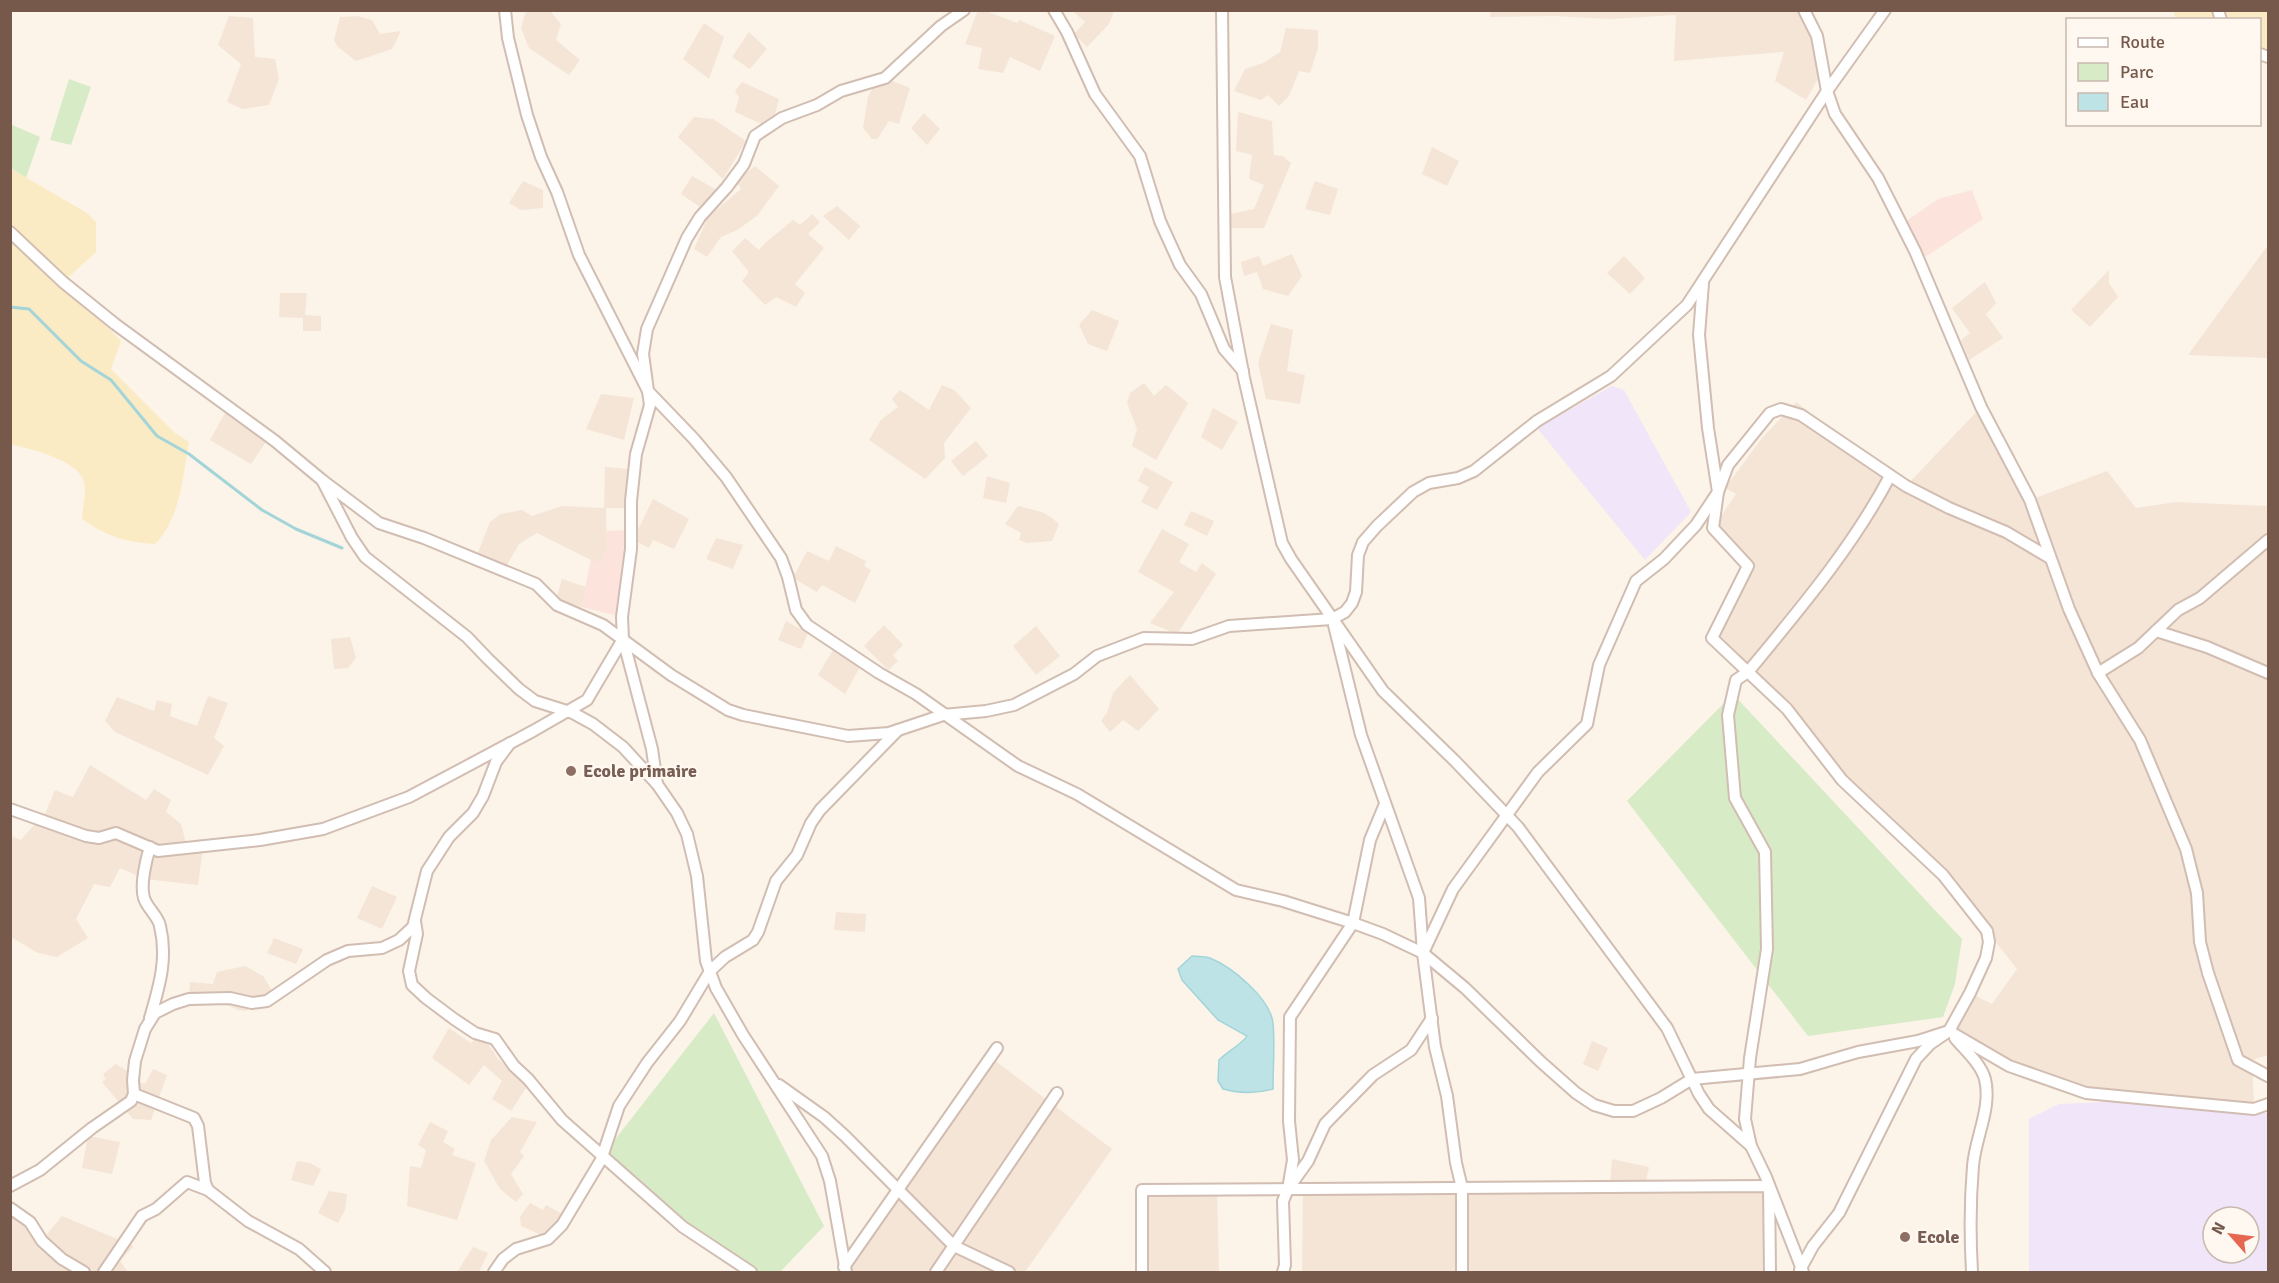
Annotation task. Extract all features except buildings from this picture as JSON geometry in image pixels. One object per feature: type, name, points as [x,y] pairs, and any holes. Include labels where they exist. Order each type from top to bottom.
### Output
[{"type":"street","points":[[505,10],[508,38],[527,115],[541,157],[557,192],[587,273],[648,391],[694,439],[726,477],[781,558],[796,610],[807,625],[879,673],[899,683],[1018,766],[1077,794],[1236,890],[1283,901],[1353,923],[1423,953],[1465,988],[1576,1093],[1594,1105],[1614,1111],[1633,1111],[1661,1098],[1692,1079],[1800,1069],[1858,1052],[1918,1041],[1949,1031],[2009,1065],[2086,1094],[2254,1109],[2268,1104]]},
{"type":"street","points":[[657,784],[652,749],[623,639],[622,617],[630,549],[631,501],[636,454],[650,405],[643,354],[647,329],[687,238],[700,217],[744,164],[755,136],[782,118],[817,105],[841,91],[885,78],[941,26],[964,10]]},
{"type":"street","points":[[1054,10],[1095,94],[1140,156],[1160,222],[1180,265],[1201,294],[1224,349],[1243,372]]},
{"type":"street","points":[[1222,10],[1224,277],[1282,543],[1383,691],[1518,827],[1667,1028],[1709,1109],[1751,1146]]},
{"type":"street","points":[[1804,10],[1817,36],[1827,91],[1835,114],[1878,178],[1915,250],[1981,407],[2030,500],[2069,609],[2098,673],[2140,740],[2186,849],[2197,893],[2200,942],[2238,1060],[2268,1076]]},
{"type":"street","points":[[10,232],[63,282],[115,324],[275,441],[379,523],[424,538],[536,584],[557,605],[603,625],[671,675],[728,710],[848,736],[865,736],[898,730],[943,715],[986,711],[1014,705],[1074,674],[1097,656],[1144,638],[1192,639],[1229,626],[1332,619],[1345,612],[1356,592],[1358,555],[1364,542],[1413,492],[1429,483],[1458,478],[1474,471],[1537,421],[1611,376],[1687,305],[1827,91],[1885,10]]},
{"type":"street","points":[[1423,953],[1453,889],[1538,772],[1587,724],[1599,665],[1636,581],[1664,559],[1696,525],[1718,492],[1708,428],[1699,334],[1703,282]]},
{"type":"street","points":[[1801,1271],[1813,1246],[1839,1213],[1916,1059],[1930,1044],[1949,1031],[1986,958],[1989,942],[1987,931],[1943,875],[1842,780],[1787,709],[1712,638],[1748,566],[1713,528],[1718,492],[1728,465],[1770,413],[1781,409],[1801,415],[1890,476],[1949,508],[2006,532],[2050,558]]},
{"type":"street","points":[[1801,1271],[1769,1186],[1751,1146],[1745,1119],[1767,950],[1765,852],[1735,798],[1728,715],[1736,680],[1748,672],[1820,584],[1871,512],[1890,476]]},
{"type":"street","points":[[322,480],[365,557],[467,637],[519,689],[535,701],[593,724],[615,741],[657,784],[687,834],[697,876],[706,961],[716,988],[743,1035],[822,1156],[830,1181],[844,1270]]},
{"type":"street","points":[[2098,673],[2138,648],[2178,610],[2200,598],[2268,540]]},
{"type":"street","points":[[1332,619],[1361,735],[1419,898],[1423,953],[1436,1047],[1448,1096],[1456,1163],[1462,1188],[1462,1272]]},
{"type":"street","points":[[2156,631],[2207,647],[2268,673]]},
{"type":"street","points":[[10,809],[86,836],[99,838],[116,833],[158,851],[260,840],[323,829],[409,797],[565,711],[580,705],[587,700],[623,639]]},
{"type":"street","points":[[494,1272],[503,1259],[516,1249],[548,1239],[562,1225],[602,1156],[619,1106],[680,1021],[710,971],[725,957],[753,940],[776,881],[797,855],[811,823],[820,810],[898,730]]},
{"type":"street","points":[[149,1021],[155,1013],[189,999],[230,998],[252,1003],[267,1001],[327,960],[348,951],[382,948],[399,940],[413,927],[427,871],[449,837],[473,813],[483,796],[496,762],[510,743]]},
{"type":"street","points":[[1283,1272],[1286,1265],[1283,1201],[1288,1189],[1293,1160],[1289,1121],[1290,1017],[1353,923],[1370,840],[1385,804]]},
{"type":"street","points":[[10,1186],[40,1170],[92,1128],[131,1101],[134,1094],[135,1061],[162,975],[163,947],[160,924],[144,898],[145,866],[150,847]]},
{"type":"street","points":[[415,918],[417,934],[409,971],[412,984],[454,1019],[476,1033],[495,1039],[514,1066],[528,1079],[562,1120],[683,1227],[751,1272]]},
{"type":"street","points":[[1288,1189],[1308,1161],[1325,1124],[1373,1075],[1411,1050],[1432,1018]]},
{"type":"street","points":[[1949,1031],[1975,1062],[1984,1078],[1986,1100],[1973,1163],[1970,1231],[1972,1272]]},
{"type":"street","points":[[844,1270],[997,1048]]},
{"type":"street","points":[[774,1082],[824,1117],[954,1246],[1009,1272]]},
{"type":"street","points":[[936,1272],[1057,1093]]},
{"type":"street","points":[[134,1094],[194,1118],[198,1126],[205,1183],[208,1190]]},
{"type":"street","points":[[104,1272],[142,1216],[156,1209],[187,1182],[208,1190],[248,1221],[299,1249],[325,1272]]},
{"type":"street","points":[[1142,1272],[1142,1190],[1769,1186]]},
{"type":"street","points":[[1769,1186],[1770,1272]]},
{"type":"street","points":[[10,1208],[30,1222],[42,1241],[62,1259],[84,1272]]},
{"type":"shaded area","points":[[978,10],[1017,23],[1019,20],[1055,36],[1040,71],[1010,57],[1003,73],[978,69],[982,48],[965,44]]},
{"type":"shaded area","points":[[1491,10],[1804,11],[1823,70],[1806,100],[1775,81],[1784,52],[1674,61],[1676,15],[1609,19],[1554,16],[1490,17]]},
{"type":"shaded area","points":[[528,11],[550,11],[561,24],[556,40],[580,60],[569,75],[529,48],[521,28]]},
{"type":"shaded area","points":[[1073,11],[1114,11],[1109,24],[1087,47],[1074,34],[1085,22]]},
{"type":"shaded area","points":[[229,16],[253,18],[255,57],[275,59],[279,79],[269,105],[242,109],[227,102],[241,64],[218,45]]},
{"type":"shaded area","points":[[357,16],[372,20],[380,34],[401,31],[392,49],[356,61],[338,47],[334,40],[340,17]]},
{"type":"shaded area","points":[[704,23],[724,37],[709,79],[683,59]]},
{"type":"shaded area","points":[[1286,28],[1318,30],[1318,48],[1310,73],[1299,71],[1289,96],[1279,106],[1268,95],[1261,100],[1234,91],[1245,69],[1263,63],[1280,52]]},
{"type":"shaded area","points":[[749,32],[767,49],[750,69],[732,57]]},
{"type":"shaded area","points":[[885,78],[910,88],[899,124],[889,121],[877,139],[872,139],[863,128],[868,97],[876,80]]},
{"type":"shaded area","points":[[742,82],[779,99],[775,115],[766,126],[735,112],[739,97],[735,91]]},
{"type":"shaded area","points":[[1238,112],[1272,121],[1274,155],[1283,156],[1291,163],[1264,228],[1229,228],[1230,214],[1254,209],[1264,185],[1249,179],[1252,155],[1236,151]]},
{"type":"shaded area","points":[[924,113],[940,129],[927,145],[911,128]]},
{"type":"shaded area","points":[[694,117],[713,119],[746,141],[723,179],[678,137]]},
{"type":"shaded area","points":[[1432,147],[1459,161],[1447,186],[1422,174]]},
{"type":"shaded area","points":[[755,166],[779,186],[757,216],[737,230],[721,237],[707,257],[694,249],[708,217],[741,189],[736,181]]},
{"type":"shaded area","points":[[692,176],[715,189],[703,209],[681,194]]},
{"type":"shaded area","points":[[523,181],[543,190],[543,208],[521,210],[509,203]]},
{"type":"shaded area","points":[[1315,181],[1338,189],[1330,215],[1305,209]]},
{"type":"shaded area","points":[[1972,190],[1983,219],[1919,261],[1902,224],[1938,199]]},
{"type":"shaded area","points":[[837,206],[860,226],[849,240],[823,216]]},
{"type":"shaded area","points":[[812,214],[820,222],[808,234],[824,248],[795,284],[805,293],[796,307],[776,297],[765,305],[742,281],[749,272],[732,251],[745,238],[759,250],[793,220],[800,225]]},
{"type":"shaded area","points":[[2268,245],[2268,358],[2188,355]]},
{"type":"shaded area","points":[[1292,254],[1302,276],[1288,296],[1263,289],[1257,272],[1244,276],[1241,262],[1259,256],[1263,266]]},
{"type":"shaded area","points":[[1624,256],[1645,278],[1630,294],[1607,273]]},
{"type":"shaded area","points":[[2109,270],[2109,283],[2118,297],[2090,327],[2071,310]]},
{"type":"shaded area","points":[[1985,282],[1996,303],[1986,314],[2003,338],[1969,360],[1961,340],[1970,333],[1952,308]]},
{"type":"shaded area","points":[[280,293],[307,293],[305,315],[321,316],[321,331],[303,331],[303,318],[279,317]]},
{"type":"shaded area","points":[[1092,310],[1119,321],[1107,351],[1088,344],[1079,325]]},
{"type":"shaded area","points":[[1271,324],[1293,330],[1287,371],[1305,375],[1300,404],[1266,399],[1258,363]]},
{"type":"shaded area","points":[[1144,383],[1154,396],[1166,385],[1188,403],[1156,460],[1132,446],[1137,429],[1127,403],[1130,393]]},
{"type":"shaded area","points":[[942,385],[954,390],[971,408],[944,443],[945,458],[925,479],[869,440],[881,420],[898,407],[892,399],[900,390],[929,410]]},
{"type":"shaded area","points":[[1612,386],[1624,390],[1691,512],[1645,560],[1537,428]]},
{"type":"shaded area","points":[[601,394],[634,398],[624,440],[586,429]]},
{"type":"shaded area","points":[[1796,402],[1906,486],[1981,407],[2030,500],[2107,471],[2136,508],[2176,502],[2268,506],[2268,1055],[2252,1060],[2254,1109],[2086,1093],[2009,1066],[1949,1031],[1970,993],[1992,1004],[2017,969],[1943,875],[1842,780],[1787,709],[1712,638],[1748,566],[1713,528],[1736,494],[1725,488],[1762,438]]},
{"type":"shaded area","points":[[1213,408],[1238,422],[1222,450],[1201,437]]},
{"type":"shaded area","points":[[225,413],[266,442],[251,464],[210,440]]},
{"type":"shaded area","points":[[976,441],[988,456],[963,476],[951,461]]},
{"type":"shaded area","points":[[605,467],[628,469],[625,508],[606,508],[607,549],[599,564],[537,533],[519,544],[507,565],[477,555],[490,522],[501,514],[522,510],[532,516],[562,506],[604,508]]},
{"type":"shaded area","points":[[1145,467],[1173,482],[1157,510],[1141,502],[1149,487],[1138,481]]},
{"type":"shaded area","points":[[987,476],[1010,483],[1006,503],[983,498]]},
{"type":"shaded area","points":[[653,499],[689,519],[674,549],[653,540],[649,548],[633,540]]},
{"type":"shaded area","points":[[1018,506],[1042,512],[1059,524],[1052,541],[1027,543],[1019,540],[1021,533],[1005,524]]},
{"type":"shaded area","points":[[1191,511],[1214,521],[1207,536],[1184,525]]},
{"type":"shaded area","points":[[1162,529],[1189,544],[1179,562],[1196,572],[1202,563],[1216,574],[1177,634],[1150,623],[1174,592],[1138,572]]},
{"type":"shaded area","points":[[631,530],[622,617],[581,607],[591,559],[599,563],[607,549],[605,531]]},
{"type":"shaded area","points":[[716,538],[743,545],[733,569],[706,559]]},
{"type":"shaded area","points":[[836,546],[866,561],[864,566],[871,570],[855,603],[822,585],[817,592],[793,578],[807,551],[829,561]]},
{"type":"shaded area","points":[[562,579],[586,587],[581,607],[556,599]]},
{"type":"shaded area","points":[[786,621],[808,633],[801,649],[778,640]]},
{"type":"shaded area","points":[[884,625],[903,645],[893,655],[898,661],[888,670],[864,646]]},
{"type":"shaded area","points":[[1036,626],[1060,656],[1036,675],[1013,646]]},
{"type":"shaded area","points":[[350,637],[356,658],[348,668],[334,669],[331,639]]},
{"type":"shaded area","points":[[833,650],[860,667],[845,694],[818,675]]},
{"type":"shaded area","points":[[1130,675],[1159,709],[1138,731],[1123,720],[1110,732],[1101,721],[1107,713],[1113,693]]},
{"type":"shaded area","points":[[208,696],[228,703],[214,738],[224,746],[208,775],[115,732],[105,721],[117,697],[154,711],[157,700],[172,704],[170,716],[197,726]]},
{"type":"shaded area","points":[[90,765],[146,800],[154,789],[171,800],[166,812],[181,824],[187,847],[203,847],[198,885],[145,879],[120,868],[110,887],[94,884],[76,919],[88,938],[57,957],[38,953],[11,937],[11,836],[21,840],[34,825],[40,826],[55,790],[73,797]]},
{"type":"shaded area","points":[[372,886],[397,897],[382,929],[357,918]]},
{"type":"shaded area","points":[[836,912],[866,914],[865,932],[834,930]]},
{"type":"shaded area","points":[[274,938],[303,949],[296,964],[267,953]]},
{"type":"shaded area","points":[[245,966],[263,976],[275,995],[252,1003],[247,1011],[238,1010],[211,998],[189,999],[190,982],[213,984],[217,972]]},
{"type":"shaded area","points":[[449,1028],[471,1043],[476,1038],[490,1046],[497,1058],[528,1085],[511,1111],[492,1099],[502,1081],[484,1065],[469,1085],[432,1058]]},
{"type":"shaded area","points":[[1592,1041],[1608,1048],[1598,1071],[1583,1064]]},
{"type":"shaded area","points":[[990,1057],[1112,1149],[1025,1272],[840,1272]]},
{"type":"shaded area","points":[[116,1064],[134,1075],[133,1080],[145,1084],[153,1069],[167,1075],[151,1120],[133,1119],[102,1082],[106,1079],[103,1074]]},
{"type":"shaded area","points":[[2130,1101],[2268,1113],[2268,1272],[2029,1272],[2029,1119],[2059,1104]]},
{"type":"shaded area","points":[[512,1117],[537,1122],[520,1152],[524,1156],[511,1174],[523,1194],[516,1202],[500,1189],[484,1161],[491,1140]]},
{"type":"shaded area","points":[[430,1122],[448,1131],[443,1142],[455,1149],[452,1155],[476,1163],[457,1220],[407,1206],[410,1166],[421,1168],[426,1150],[418,1145]]},
{"type":"shaded area","points":[[88,1136],[120,1142],[112,1174],[82,1168]]},
{"type":"shaded area","points":[[1612,1159],[1649,1167],[1645,1185],[1610,1184]]},
{"type":"shaded area","points":[[297,1161],[310,1163],[321,1169],[313,1186],[291,1180]]},
{"type":"shaded area","points":[[1769,1186],[1770,1272],[1302,1272],[1303,1189]]},
{"type":"shaded area","points":[[1217,1189],[1219,1272],[1142,1272],[1142,1190]]},
{"type":"shaded area","points":[[329,1191],[347,1194],[345,1210],[338,1223],[318,1213]]},
{"type":"shaded area","points":[[530,1203],[543,1210],[546,1205],[564,1215],[561,1223],[557,1221],[544,1236],[521,1226],[520,1217]]},
{"type":"shaded area","points":[[10,1208],[42,1240],[62,1216],[134,1246],[120,1261],[128,1272],[11,1272]]},
{"type":"shaded area","points":[[473,1247],[488,1253],[479,1272],[457,1272]]},
{"type":"green space","points":[[69,79],[91,87],[71,145],[50,140]]},
{"type":"green space","points":[[10,124],[40,137],[26,178],[11,168]]},
{"type":"green space","points":[[1733,694],[1962,939],[1955,984],[1943,1017],[1808,1036],[1627,801]]},
{"type":"green space","points":[[714,1013],[824,1226],[780,1272],[751,1272],[602,1156]]},
{"type":"sand","points":[[2173,11],[2268,11],[2268,57],[2262,55],[2261,58],[2261,18],[2176,18]]},
{"type":"sand","points":[[10,168],[87,213],[96,222],[96,252],[63,282],[121,341],[111,369],[175,433],[189,442],[175,510],[163,534],[155,544],[116,537],[82,519],[85,486],[80,474],[64,461],[11,444]]},
{"type":"water","points":[[1192,956],[1210,958],[1229,968],[1249,984],[1265,1004],[1273,1023],[1273,1089],[1254,1093],[1236,1092],[1223,1089],[1218,1081],[1219,1060],[1247,1036],[1218,1020],[1182,980],[1178,969]]},
{"type":"waterway","points":[[10,307],[29,309],[81,361],[111,380],[157,436],[189,454],[262,510],[296,529],[342,548]]},
{"type":"place","name":"Ecole primaire","points":[[571,771]]},
{"type":"place","name":"Ecole","points":[[1905,1237]]}]
